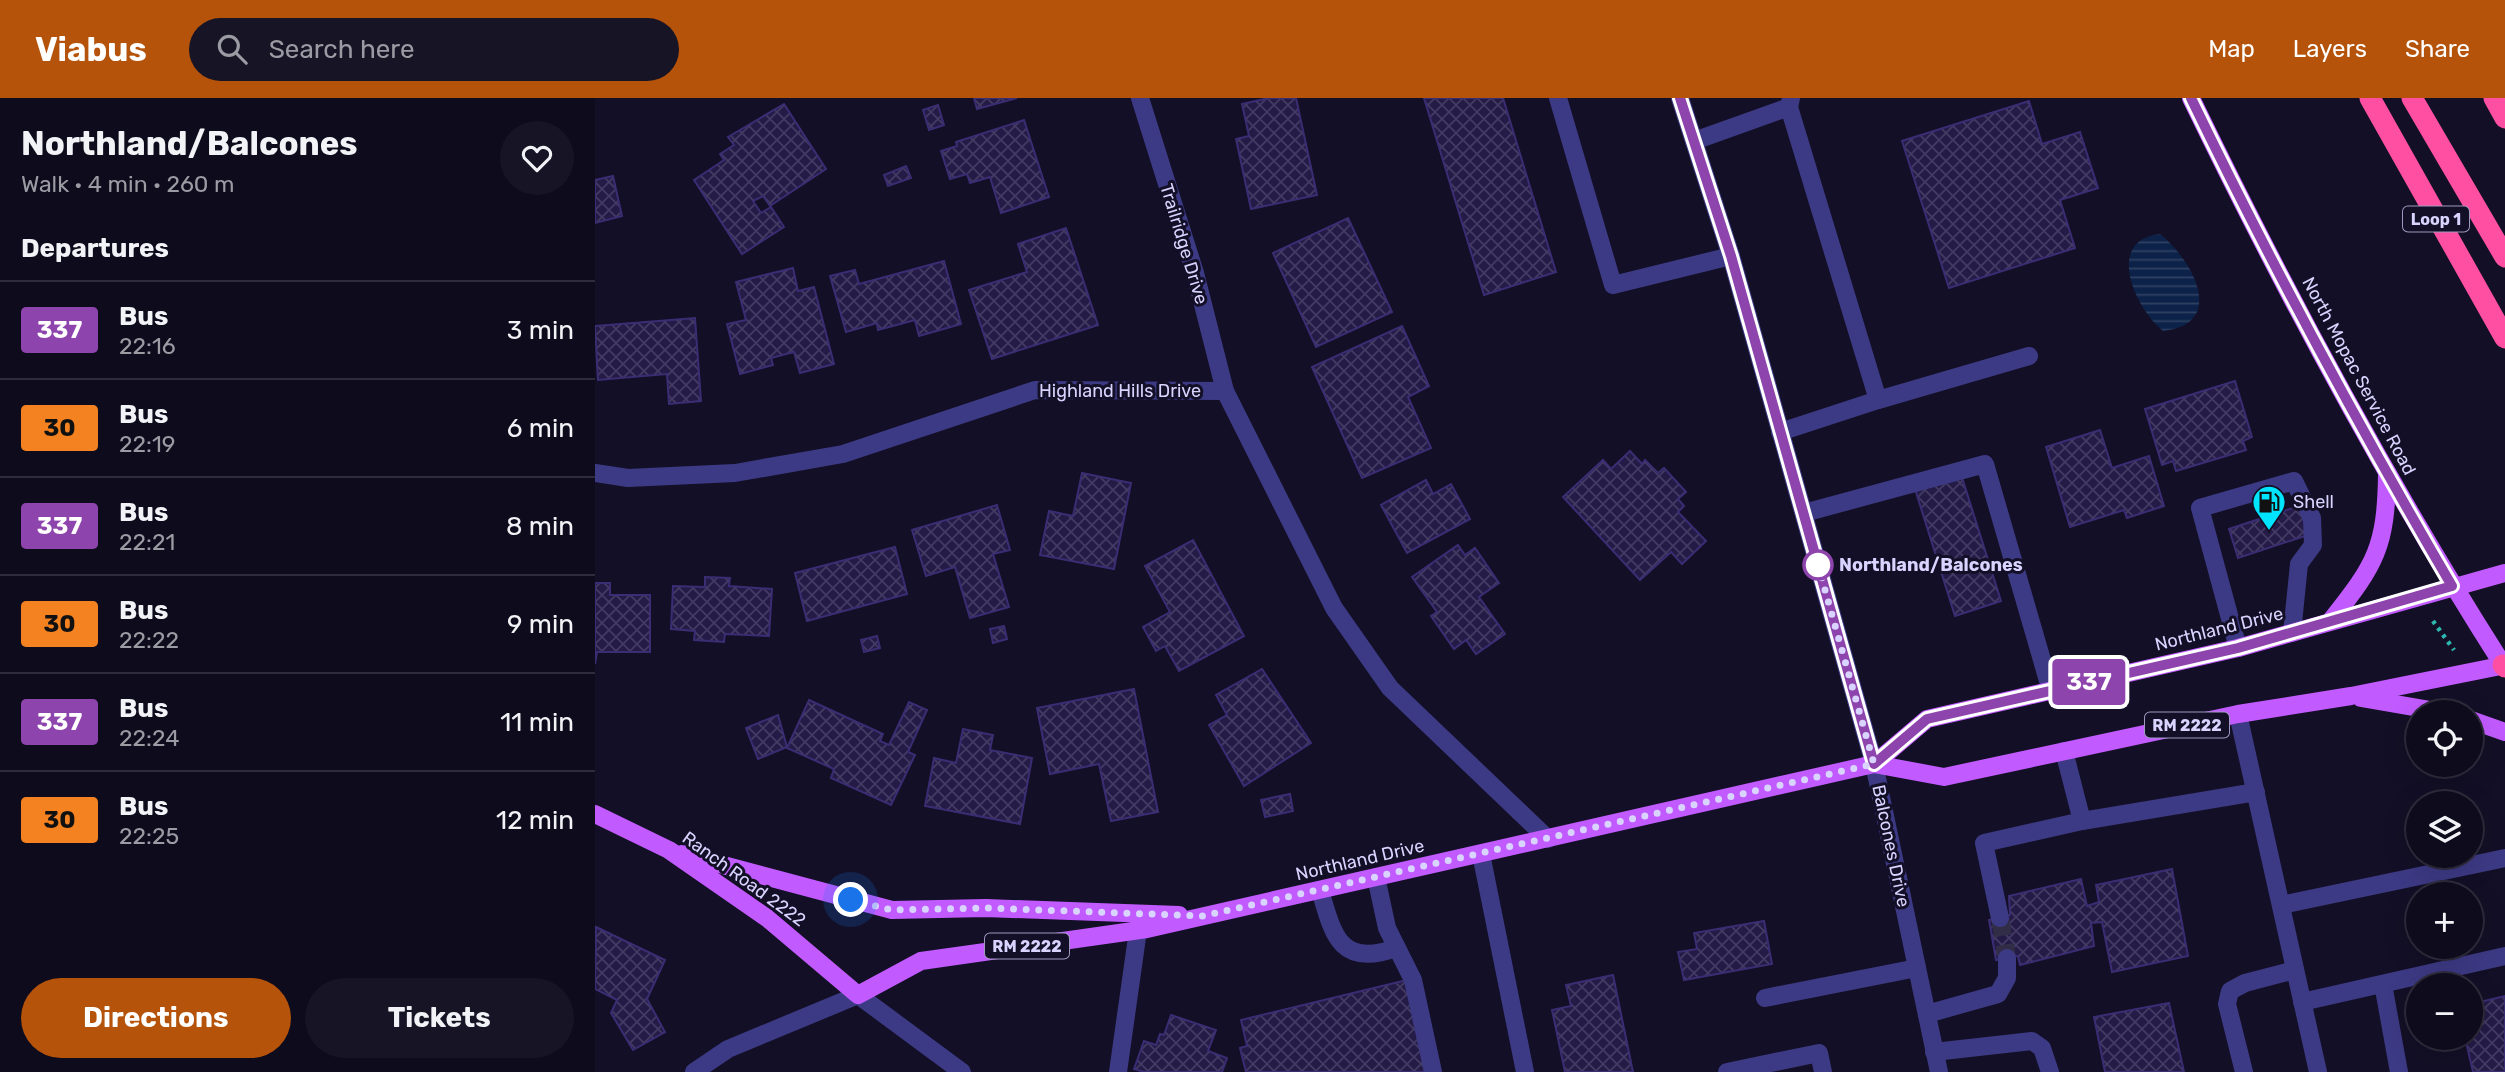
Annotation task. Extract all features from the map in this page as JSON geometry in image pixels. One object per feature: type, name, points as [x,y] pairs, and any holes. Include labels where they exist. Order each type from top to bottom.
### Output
[{"type":"highway","name":"Loop 1","points":[[2370,98],[2505,338]]},
{"type":"highway","points":[[2412,98],[2505,257]]},
{"type":"highway","points":[[2494,98],[2505,118]]},
{"type":"main road","name":"North Mopac Service Road","points":[[2191,98],[2236,191],[2386,475],[2452,586],[2504,666]]},
{"type":"main road","points":[[2332,619],[2372,567],[2386,512],[2386,475]]},
{"type":"main road","name":"Northland Drive","points":[[1874,764],[1927,719],[2238,648],[2332,619],[2505,573]]},
{"type":"main road","name":"Northland Drive","points":[[857,995],[921,961],[1140,922],[1203,916],[1874,764],[1944,777],[2238,714],[2351,696],[2504,666]]},
{"type":"main road","points":[[2351,696],[2406,706]]},
{"type":"main road","points":[[2483,724],[2505,732]]},
{"type":"main road","name":"Ranch Road 2222","points":[[595,814],[669,850],[767,918],[857,995]]},
{"type":"main road","name":"RM 2222","points":[[669,850],[892,910],[986,908],[1140,922]]},
{"type":"street","name":"Trailridge Drive","points":[[1140,98],[1195,272],[1224,391]]},
{"type":"street","points":[[1558,98],[1613,285],[1731,256]]},
{"type":"street","name":"Balcones Drive","points":[[1680,98],[1731,256],[1874,764],[1939,1072]]},
{"type":"street","points":[[1693,141],[1790,103],[1878,400]]},
{"type":"street","points":[[1780,432],[2029,356]]},
{"type":"street","name":"Highland Hills Drive","points":[[595,473],[628,478],[735,473],[843,454],[1035,390],[1224,391],[1334,608],[1390,688],[1548,839]]},
{"type":"street","points":[[1804,513],[1985,464],[2051,691]]},
{"type":"street","points":[[2238,648],[2200,508],[2294,481],[2312,518],[2313,545],[2298,564],[2292,633]]},
{"type":"street","points":[[2238,714],[2318,1072]]},
{"type":"street","points":[[2064,751],[2082,821]]},
{"type":"street","points":[[2000,918],[1984,843],[2082,821],[2256,792]]},
{"type":"street","points":[[1481,854],[1525,1072]]},
{"type":"street","points":[[2281,905],[2505,858]]},
{"type":"street","points":[[1376,877],[1387,928],[1413,980],[1433,1072]]},
{"type":"street","points":[[1319,890],[1332,931],[1339,943],[1353,952],[1365,955],[1396,947]]},
{"type":"street","points":[[1118,1072],[1140,922]]},
{"type":"street","points":[[2302,1002],[2505,956]]},
{"type":"street","points":[[1927,1014],[1998,994],[2007,978],[2007,958]]},
{"type":"street","points":[[1765,998],[1917,968]]},
{"type":"street","points":[[2244,1072],[2227,1004],[2230,991],[2245,983],[2295,970]]},
{"type":"street","points":[[2383,984],[2399,1072]]},
{"type":"street","points":[[694,1072],[728,1049],[857,995],[961,1072]]},
{"type":"street","points":[[1934,1052],[2032,1041],[2042,1048],[2050,1072]]},
{"type":"street","points":[[1727,1072],[1819,1054],[1823,1072]]},
{"type":"path","points":[[2433,621],[2454,650]]},
{"type":"water","points":[[2160,234],[2172,245],[2192,274],[2198,289],[2199,304],[2194,316],[2183,326],[2163,331],[2153,321],[2135,292],[2129,262],[2133,249],[2143,239]]},
{"type":"building","points":[[974,98],[1017,98],[977,109]]},
{"type":"building","points":[[1269,98],[1296,98],[1317,195],[1251,209],[1236,139],[1249,136],[1242,104]]},
{"type":"building","points":[[1424,98],[1503,98],[1556,272],[1484,295]]},
{"type":"building","points":[[2029,101],[2042,144],[2080,132],[2098,188],[2060,200],[2075,248],[1949,288],[1902,141]]},
{"type":"building","points":[[784,104],[826,169],[770,206],[763,196],[753,201],[761,213],[771,207],[784,227],[742,254],[694,180],[724,160],[720,154],[734,145],[728,137]]},
{"type":"building","points":[[938,105],[944,125],[929,130],[923,110]]},
{"type":"building","points":[[1024,120],[1049,197],[1001,213],[990,177],[970,183],[967,174],[950,179],[941,151],[957,146],[956,142]]},
{"type":"building","points":[[906,166],[911,178],[888,186],[884,175]]},
{"type":"building","points":[[613,176],[622,216],[595,223],[595,180]]},
{"type":"building","points":[[1348,218],[1392,312],[1316,347],[1273,253]]},
{"type":"building","points":[[1066,228],[1098,325],[992,359],[969,290],[1027,272],[1018,244]]},
{"type":"building","points":[[944,261],[961,324],[919,336],[915,320],[878,330],[877,323],[846,332],[830,276],[855,270],[859,284]]},
{"type":"building","points":[[793,268],[798,291],[814,287],[834,364],[800,373],[794,352],[771,358],[773,365],[740,374],[727,324],[746,320],[736,282]]},
{"type":"building","points":[[695,318],[701,401],[669,404],[667,374],[598,380],[595,326]]},
{"type":"building","points":[[1402,326],[1429,386],[1408,397],[1431,448],[1362,478],[1312,367]]},
{"type":"building","points":[[2235,381],[2252,437],[2243,441],[2246,450],[2176,471],[2173,461],[2162,465],[2145,409]]},
{"type":"building","points":[[2100,430],[2112,468],[2149,456],[2164,506],[2127,518],[2124,510],[2070,527],[2046,447]]},
{"type":"building","points":[[1630,451],[1642,464],[1645,460],[1658,473],[1664,468],[1686,492],[1678,499],[1684,506],[1678,512],[1706,541],[1682,564],[1671,552],[1640,580],[1563,497],[1603,460],[1611,469]]},
{"type":"building","points":[[1960,471],[2001,601],[1955,616],[1914,486]]},
{"type":"building","points":[[1082,473],[1131,483],[1114,569],[1040,555],[1049,511],[1073,516]]},
{"type":"building","points":[[1426,480],[1433,494],[1451,484],[1470,519],[1407,553],[1381,505]]},
{"type":"building","points":[[997,505],[1010,550],[993,554],[1009,607],[970,618],[955,567],[926,576],[912,530]]},
{"type":"building","name":"Shell","points":[[2299,506],[2308,535],[2238,558],[2229,529]]},
{"type":"building","points":[[1193,540],[1244,636],[1179,671],[1165,646],[1156,651],[1143,627],[1170,612],[1145,566]]},
{"type":"building","points":[[1458,545],[1465,555],[1475,548],[1499,583],[1479,597],[1505,634],[1476,654],[1466,640],[1454,649],[1431,616],[1437,612],[1412,577]]},
{"type":"building","points":[[895,547],[907,594],[807,621],[795,573]]},
{"type":"building","points":[[705,577],[730,578],[729,586],[772,589],[769,636],[725,634],[724,642],[694,640],[695,631],[671,629],[673,586],[705,587]]},
{"type":"building","points":[[595,583],[610,583],[610,595],[650,595],[650,652],[597,652],[595,664]]},
{"type":"building","points":[[1004,626],[1007,639],[993,643],[990,629]]},
{"type":"building","points":[[877,636],[880,648],[864,652],[861,640]]},
{"type":"building","points":[[1262,669],[1311,743],[1244,786],[1209,725],[1227,715],[1216,695]]},
{"type":"building","points":[[1134,689],[1158,812],[1111,821],[1099,764],[1050,774],[1037,708]]},
{"type":"building","points":[[809,700],[883,734],[880,741],[889,745],[909,702],[927,710],[908,752],[915,755],[891,805],[831,778],[834,769],[787,748]]},
{"type":"building","points":[[778,715],[787,747],[758,759],[746,728]]},
{"type":"building","points":[[963,729],[993,735],[990,750],[1032,758],[1020,824],[925,806],[934,758],[956,763]]},
{"type":"building","points":[[1290,794],[1293,811],[1265,817],[1261,800]]},
{"type":"building","points":[[2172,869],[2188,956],[2112,972],[2102,922],[2091,923],[2094,946],[2020,965],[2018,956],[1996,960],[1989,920],[2010,915],[2009,896],[2081,879],[2087,906],[2099,902],[2096,885]]},
{"type":"building","points":[[1764,921],[1772,964],[1684,980],[1678,952],[1697,949],[1694,933]]},
{"type":"building","points":[[596,927],[665,960],[647,999],[665,1032],[633,1050],[611,1013],[617,1000],[595,989]]},
{"type":"building","points":[[1613,975],[1633,1072],[1565,1072],[1552,1010],[1571,1006],[1566,985]]},
{"type":"building","points":[[1407,980],[1430,1072],[1246,1072],[1240,1048],[1247,1046],[1241,1020]]},
{"type":"building","points":[[2505,996],[2505,1072],[2473,1072],[2468,1050],[2483,1050],[2483,1001]]},
{"type":"building","points":[[2169,1003],[2184,1072],[2105,1072],[2094,1017]]},
{"type":"building","points":[[1171,1015],[1216,1030],[1208,1051],[1227,1058],[1222,1072],[1144,1072],[1134,1069],[1144,1041],[1156,1045],[1160,1034],[1164,1035]]},
{"type":"tunnel","points":[[2000,918],[2007,958]]},
{"type":"bus line","name":"337","points":[[1680,98],[1731,256],[1874,764],[1927,719],[2238,648],[2452,586],[2386,475],[2236,191],[2191,98]]},
{"type":"place","name":"Shell","points":[[2269,532]]},
{"type":"place","name":"Northland/Balcones","points":[[1818,565]]},
{"type":"route","points":[[851,900],[892,910],[986,908],[1203,916],[1874,764],[1818,565]]}]
